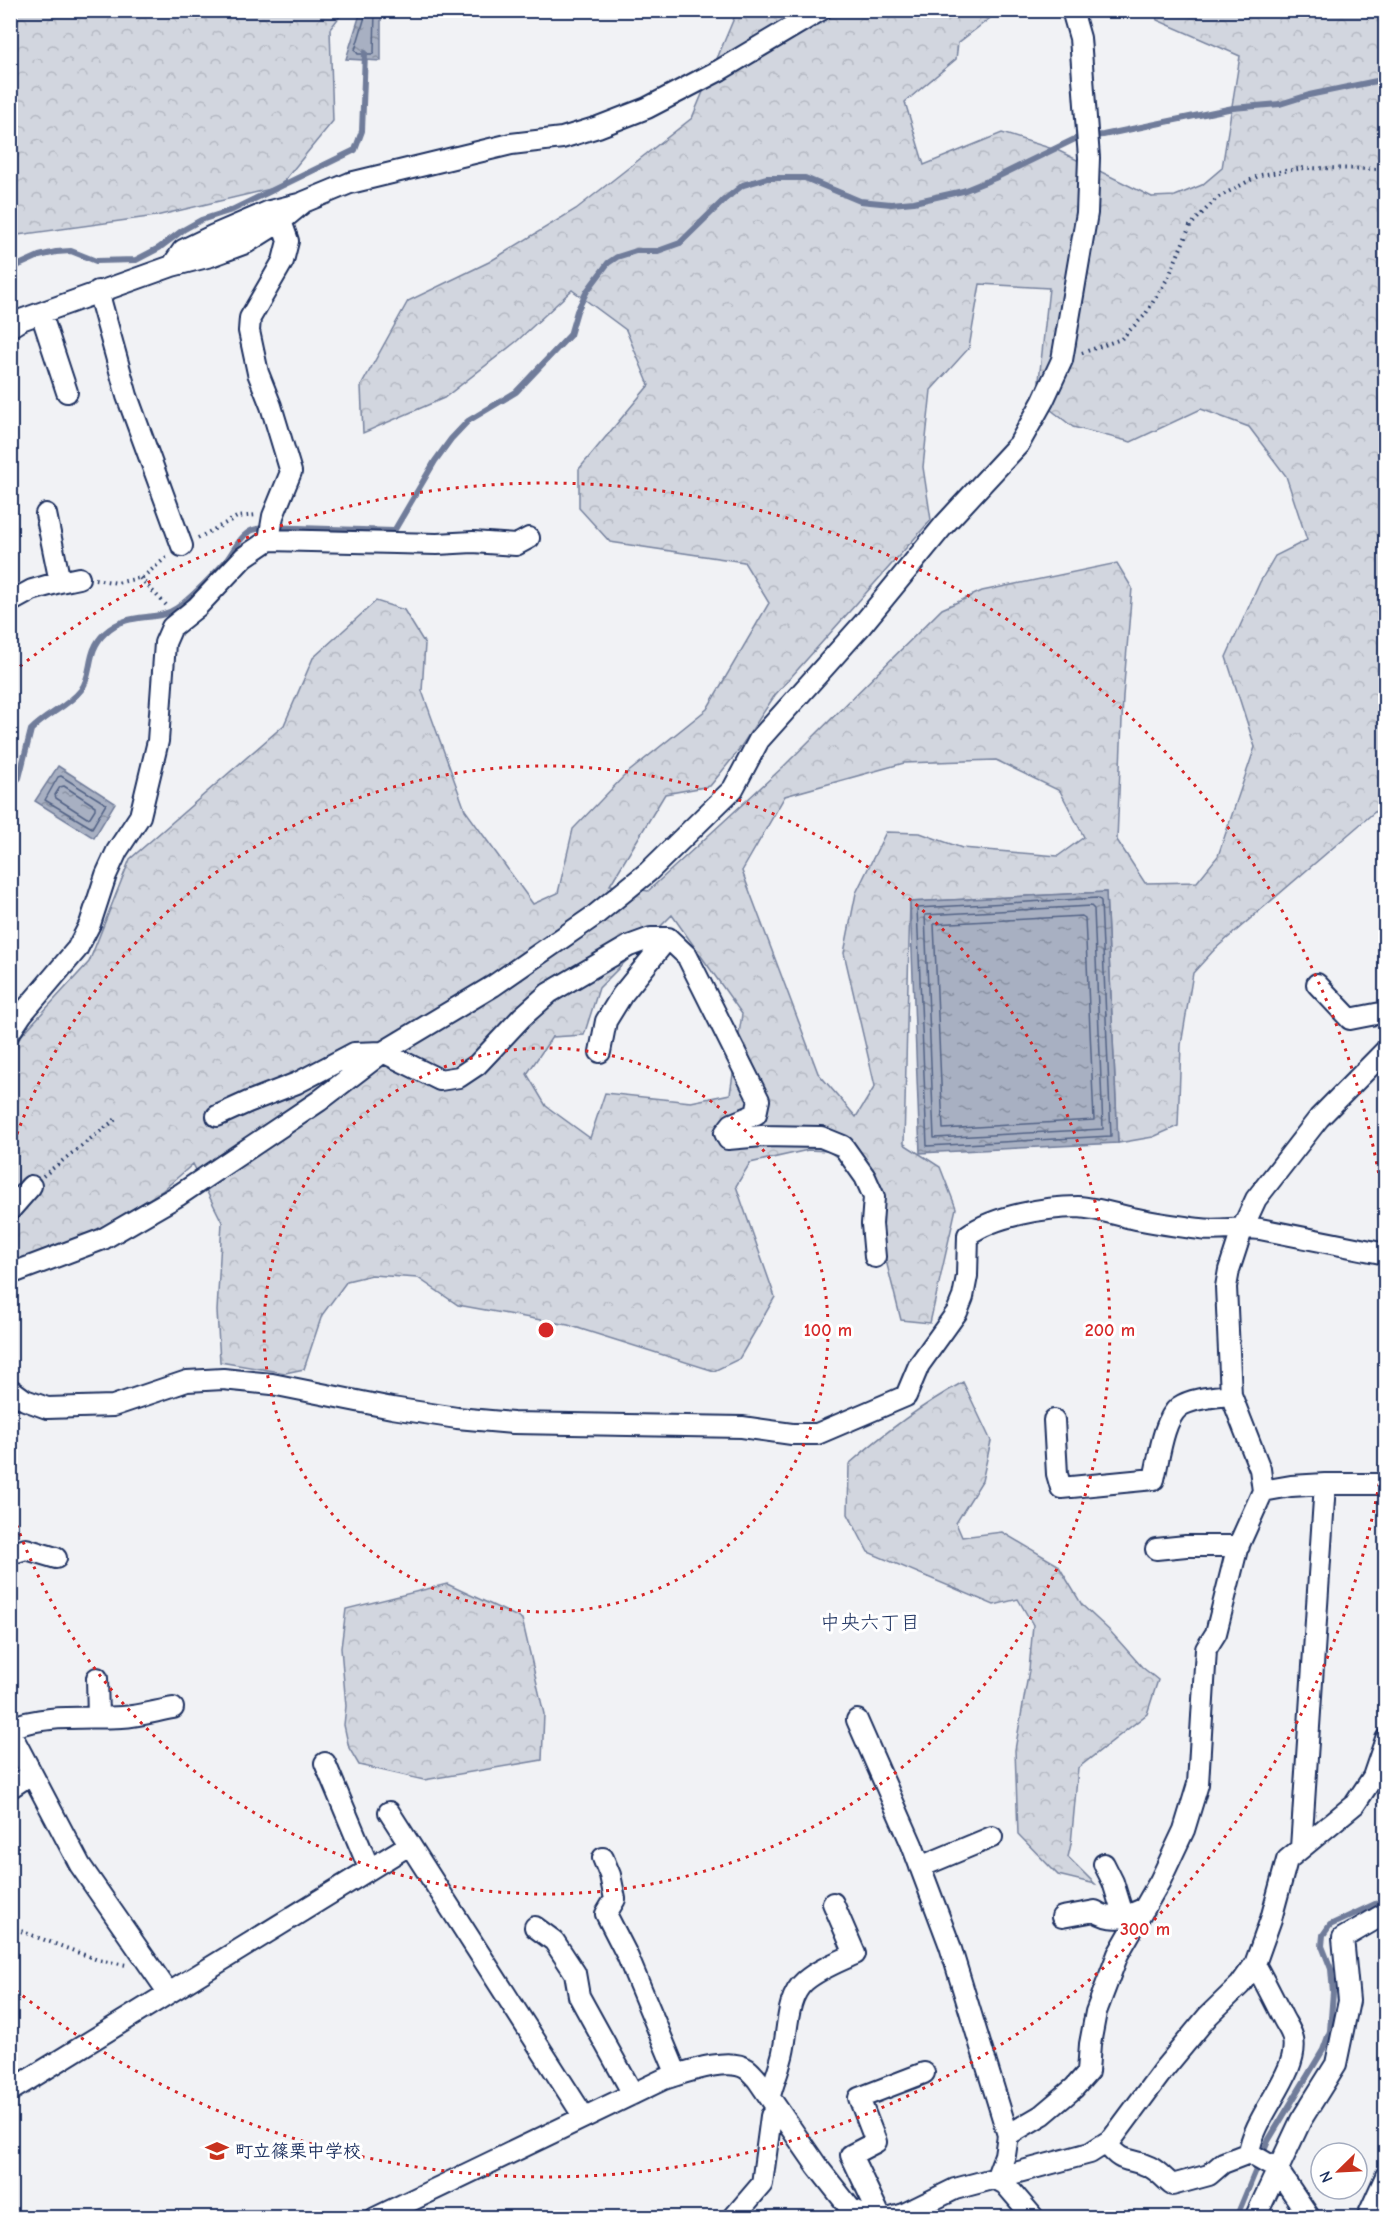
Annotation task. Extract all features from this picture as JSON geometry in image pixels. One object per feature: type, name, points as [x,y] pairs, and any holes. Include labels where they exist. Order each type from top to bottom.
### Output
[{"type":"street","points":[[172,266],[183,250],[212,236],[270,210],[304,202],[350,183],[511,144],[562,138],[647,108],[720,70],[821,10]]},
{"type":"street","points":[[10,1274],[103,1239],[179,1195],[319,1101],[383,1052],[493,986],[594,916],[648,872],[733,789],[759,740],[862,625],[944,525],[1019,444],[1062,360],[1087,213],[1089,158],[1080,38],[1072,10]]},
{"type":"street","points":[[10,327],[21,320],[98,291],[246,243],[281,221],[304,202]]},
{"type":"street","points":[[269,540],[273,516],[291,472],[258,373],[249,332],[250,318],[283,261],[288,241],[281,221]]},
{"type":"street","points":[[98,291],[127,396],[182,546]]},
{"type":"street","points":[[41,313],[67,392]]},
{"type":"street","points":[[10,602],[32,590],[70,580],[46,514]]},
{"type":"street","points":[[10,1032],[22,1014],[77,949],[90,924],[106,875],[117,851],[140,816],[158,741],[165,644],[172,627],[197,607],[244,557],[269,540],[437,544],[473,542],[516,545],[529,538]]},
{"type":"street","points":[[217,1116],[297,1083],[354,1053],[383,1052],[440,1080],[459,1077],[477,1065],[522,1017],[549,993],[629,946],[651,938],[668,938],[687,956],[759,1101],[756,1114],[732,1124],[725,1133],[728,1139],[762,1136],[821,1137],[843,1146],[865,1178],[874,1197],[872,1224],[875,1257]]},
{"type":"street","points":[[600,1052],[606,1021],[622,995],[668,938]]},
{"type":"street","points":[[1317,984],[1350,1019],[1386,1012]]},
{"type":"street","points":[[1008,2135],[1042,2115],[1074,2088],[1088,2072],[1096,2012],[1118,1954],[1160,1881],[1184,1830],[1198,1784],[1206,1649],[1216,1633],[1239,1546],[1263,1491],[1260,1469],[1231,1395],[1226,1287],[1243,1227],[1256,1199],[1319,1118],[1386,1050]]},
{"type":"street","points":[[10,1209],[31,1186]]},
{"type":"street","points":[[10,1389],[24,1400],[47,1408],[113,1406],[187,1381],[223,1379],[272,1384],[392,1408],[457,1418],[513,1423],[742,1427],[792,1434],[817,1434],[906,1396],[919,1365],[957,1312],[967,1276],[968,1235],[979,1227],[1014,1216],[1051,1209],[1079,1207],[1133,1219],[1204,1230],[1243,1227],[1386,1254]]},
{"type":"street","points":[[1054,1420],[1057,1474],[1061,1488],[1154,1479],[1167,1424],[1179,1408],[1186,1403],[1231,1395]]},
{"type":"street","points":[[1263,1491],[1291,1486],[1325,1484],[1386,1484]]},
{"type":"street","points":[[1301,1848],[1325,1484]]},
{"type":"street","points":[[1156,1549],[1186,1546],[1239,1546]]},
{"type":"street","points":[[10,1554],[26,1549],[56,1558]]},
{"type":"street","points":[[97,1678],[98,1717]]},
{"type":"street","points":[[168,1992],[80,1865],[10,1730],[24,1723],[48,1718],[125,1717],[173,1708]]},
{"type":"street","points":[[857,1720],[920,1867],[950,1946],[1008,2135],[1005,2155],[996,2179]]},
{"type":"street","points":[[891,2217],[904,2214],[955,2189],[1090,2153],[1112,2139],[1164,2069],[1240,1985],[1255,1964],[1287,1860],[1355,1804],[1373,1777],[1386,1739]]},
{"type":"street","points":[[325,1763],[369,1868]]},
{"type":"street","points":[[10,1788],[31,1774]]},
{"type":"street","points":[[389,1812],[584,2117]]},
{"type":"street","points":[[920,1867],[992,1837]]},
{"type":"street","points":[[10,2091],[409,1845]]},
{"type":"street","points":[[603,1858],[610,1875],[615,1899],[606,1914],[627,1955],[677,2075]]},
{"type":"street","points":[[1104,1864],[1113,1882],[1124,1917]]},
{"type":"street","points":[[770,2096],[782,2060],[791,2006],[797,1990],[821,1970],[855,1954],[833,1902]]},
{"type":"street","points":[[1062,1917],[1095,1911],[1104,1917],[1115,1919],[1144,1908]]},
{"type":"street","points":[[1255,2217],[1300,2120],[1336,2064],[1348,2001],[1342,1938],[1386,1914]]},
{"type":"street","points":[[535,1927],[554,1941],[575,1972],[579,1996],[633,2094]]},
{"type":"street","points":[[1249,2153],[1250,2141],[1288,2069],[1294,2051],[1293,2037],[1255,1964]]},
{"type":"street","points":[[375,2217],[664,2079],[705,2067],[731,2065],[745,2067],[770,2096],[817,2166],[850,2208],[871,2217]]},
{"type":"street","points":[[881,2217],[851,2155],[876,2142],[859,2098],[924,2073]]},
{"type":"street","points":[[733,2217],[762,2184],[771,2116]]},
{"type":"street","points":[[1106,2143],[1121,2159],[1152,2168],[1172,2185],[1209,2175],[1223,2163],[1249,2153],[1278,2169],[1310,2217]]},
{"type":"street","points":[[1366,2217],[1386,2176]]},
{"type":"street","points":[[996,2179],[1005,2184],[1034,2217]]},
{"type":"path","points":[[1062,360],[1121,339],[1145,315],[1169,276],[1190,225],[1217,198],[1260,176],[1304,168],[1386,169]]},
{"type":"path","points":[[140,578],[166,604]]},
{"type":"path","points":[[31,1186],[116,1119]]},
{"type":"path","points":[[10,1927],[98,1960],[151,1969]]},
{"type":"green space","points":[[10,11],[344,11],[330,29],[333,121],[279,187],[156,216],[11,236]]},
{"type":"green space","points":[[737,11],[996,11],[998,12],[958,43],[956,59],[905,102],[924,165],[1002,133],[1059,151],[1152,197],[1175,196],[1202,185],[1222,168],[1240,56],[1157,20],[1155,11],[1385,11],[1385,803],[1215,949],[1193,973],[1181,1045],[1178,1126],[1153,1137],[1118,1143],[1106,892],[910,902],[904,1144],[940,1167],[956,1208],[930,1323],[901,1320],[865,1177],[828,1151],[808,1150],[750,1163],[736,1186],[775,1297],[739,1359],[714,1371],[568,1325],[458,1305],[418,1278],[372,1275],[347,1281],[322,1315],[304,1369],[285,1373],[220,1362],[217,1311],[222,1222],[193,1164],[162,1191],[81,1241],[11,1270],[10,1064],[20,1037],[89,962],[130,859],[284,725],[313,658],[376,601],[404,610],[425,644],[422,691],[465,810],[533,904],[558,893],[573,829],[626,774],[707,709],[769,603],[744,562],[610,542],[579,508],[579,469],[649,385],[626,330],[572,290],[517,341],[444,398],[363,433],[361,386],[408,301],[489,262],[576,209],[692,118]],"holes":[[[980,284],[1049,288],[1037,399],[1073,427],[1131,442],[1201,409],[1249,427],[1286,476],[1307,540],[1275,556],[1260,582],[1226,657],[1255,747],[1218,856],[1197,882],[1145,883],[1117,840],[1123,696],[1132,588],[1117,563],[982,591],[942,609],[784,766],[648,891],[610,885],[665,794],[710,786],[736,754],[775,695],[931,520],[923,467],[931,390],[969,348]],[[996,760],[1060,791],[1084,837],[1058,856],[962,848],[920,833],[886,832],[856,893],[844,953],[875,1086],[856,1117],[818,1073],[742,871],[785,796],[904,763]],[[672,915],[742,1014],[730,1094],[691,1102],[605,1093],[590,1138],[546,1106],[527,1074],[552,1037],[584,1035],[599,988]]]},
{"type":"green space","points":[[963,1382],[991,1441],[982,1481],[956,1523],[962,1537],[1002,1532],[1058,1565],[1082,1605],[1110,1631],[1142,1667],[1158,1680],[1147,1714],[1078,1768],[1068,1857],[1095,1884],[1058,1875],[1018,1834],[1015,1750],[1029,1670],[1033,1625],[1018,1599],[994,1605],[868,1552],[848,1514],[849,1464],[904,1420]]},
{"type":"green space","points":[[447,1584],[522,1619],[544,1714],[542,1760],[424,1780],[359,1765],[349,1748],[344,1725],[346,1706],[341,1648],[346,1609]]},
{"type":"water","points":[[361,11],[381,11],[381,61],[346,59]]},
{"type":"water","points":[[58,766],[115,803],[94,838],[35,801]]},
{"type":"water","points":[[1106,892],[1118,1143],[920,1153],[910,902]]},
{"type":"waterway","points":[[10,269],[39,256],[56,252],[71,251],[96,261],[136,260],[159,248],[201,220],[232,210],[355,150],[362,131],[365,53]]},
{"type":"waterway","points":[[10,787],[19,778],[31,730],[81,690],[95,647],[105,633],[123,622],[160,615],[177,608],[209,579],[226,561],[241,539],[253,530],[275,528],[394,531],[435,461],[451,439],[468,421],[516,392],[570,335],[577,311],[587,291],[608,263],[617,257],[636,251],[658,251],[680,243],[724,200],[743,185],[767,178],[805,178],[860,201],[891,204],[914,202],[963,191],[1079,137],[1103,135],[1233,108],[1280,104],[1309,95],[1386,79]]},
{"type":"waterway","points":[[1236,2218],[1268,2141],[1323,2050],[1330,2031],[1333,1992],[1331,1969],[1322,1946],[1323,1935],[1330,1925],[1386,1899]]},
{"type":"place","name":"町立篠栗中学校","points":[[217,2151]]},
{"type":"district","name":"中央六丁目","points":[[870,1622]]}]
